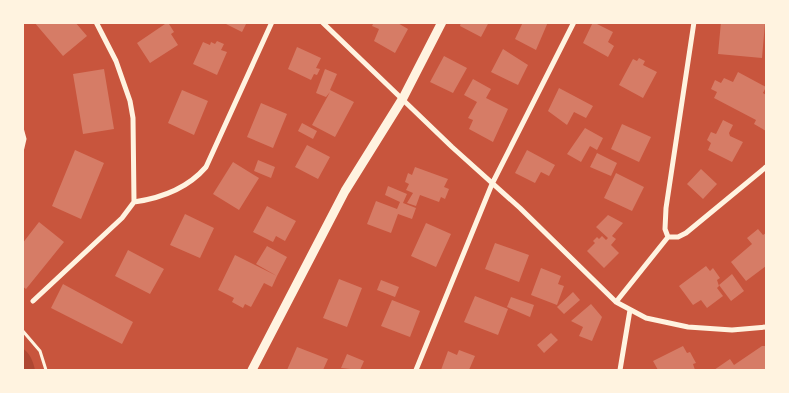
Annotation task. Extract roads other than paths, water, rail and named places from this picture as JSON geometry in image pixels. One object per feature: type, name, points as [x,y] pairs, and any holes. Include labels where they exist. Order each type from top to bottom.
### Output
[{"type":"street","points":[[32,301],[122,218],[134,202],[133,118],[130,101],[116,61],[96,22]]},
{"type":"street","points":[[134,202],[165,196],[188,184],[206,167],[272,22]]},
{"type":"street","points":[[322,22],[492,184],[520,208],[616,302],[646,318],[688,327],[732,330],[766,327]]},
{"type":"street","points":[[252,370],[345,192],[403,98],[442,22]]},
{"type":"street","points":[[416,370],[492,184],[574,22]]},
{"type":"street","points":[[668,237],[665,229],[666,208],[694,22]]},
{"type":"street","points":[[668,237],[678,237],[686,233],[766,167]]},
{"type":"street","points":[[616,302],[668,237]]},
{"type":"street","points":[[620,370],[630,310]]}]
